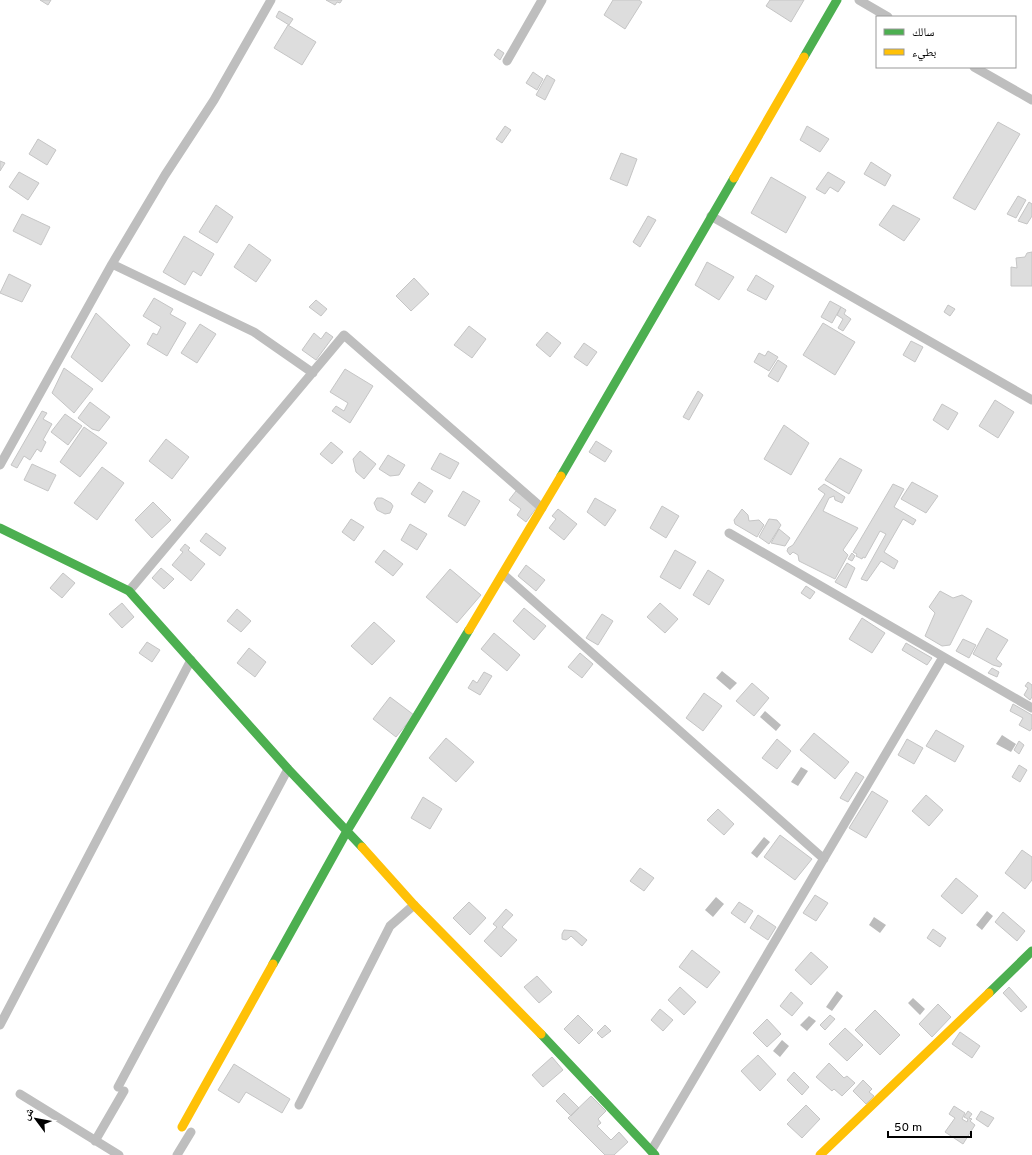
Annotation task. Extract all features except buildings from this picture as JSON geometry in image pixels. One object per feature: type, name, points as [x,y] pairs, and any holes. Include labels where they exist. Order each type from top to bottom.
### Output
[{"type":"street","points":[[0,465],[112,264],[165,175],[214,100],[271,0]]},
{"type":"street","points":[[507,61],[542,0]]},
{"type":"street","points":[[182,1127],[347,831],[542,508],[836,0]]},
{"type":"street","points":[[859,0],[886,16]]},
{"type":"street","points":[[976,68],[1032,100]]},
{"type":"street","points":[[711,216],[1032,400]]},
{"type":"street","points":[[112,264],[254,332],[313,373]]},
{"type":"street","points":[[129,590],[344,335],[542,508]]},
{"type":"street","points":[[0,528],[129,590],[288,769],[414,905],[527,1019],[653,1153],[943,657]]},
{"type":"street","points":[[729,533],[1032,708]]},
{"type":"street","points":[[502,574],[824,859]]},
{"type":"street","points":[[0,1025],[191,660]]},
{"type":"street","points":[[95,1141],[288,769]]},
{"type":"street","points":[[299,1105],[390,926],[414,905]]},
{"type":"street","points":[[820,1155],[1032,951]]},
{"type":"street","points":[[20,1094],[118,1155]]},
{"type":"street","points":[[177,1155],[191,1132]]},
{"type":"shaded area","points":[[722,671],[737,683],[730,690],[716,678]]},
{"type":"shaded area","points":[[765,711],[781,725],[776,731],[760,717]]},
{"type":"shaded area","points":[[1002,735],[1016,744],[1011,752],[996,744]]},
{"type":"shaded area","points":[[801,767],[808,771],[798,786],[791,782]]},
{"type":"shaded area","points":[[764,837],[770,842],[757,858],[751,853]]},
{"type":"shaded area","points":[[716,897],[724,904],[713,917],[705,910]]},
{"type":"shaded area","points":[[987,911],[993,916],[982,930],[976,925]]},
{"type":"shaded area","points":[[874,917],[886,925],[880,933],[869,925]]},
{"type":"shaded area","points":[[837,991],[843,996],[832,1011],[826,1007]]},
{"type":"shaded area","points":[[913,998],[925,1009],[920,1015],[908,1003]]},
{"type":"shaded area","points":[[809,1016],[816,1021],[807,1031],[800,1025]]},
{"type":"shaded area","points":[[782,1040],[789,1046],[780,1057],[773,1051]]},
{"type":"traffic: fast","points":[[804,57],[837,0]]},
{"type":"traffic: fast","points":[[561,476],[734,178]]},
{"type":"traffic: fast","points":[[0,528],[129,591],[288,769],[362,847]]},
{"type":"traffic: fast","points":[[273,964],[347,831],[469,630]]},
{"type":"traffic: fast","points":[[989,993],[1032,951]]},
{"type":"traffic: fast","points":[[541,1034],[655,1155]]},
{"type":"traffic: slow","points":[[734,178],[804,57]]},
{"type":"traffic: slow","points":[[469,630],[561,476]]},
{"type":"traffic: slow","points":[[362,847],[414,905],[541,1034]]},
{"type":"traffic: slow","points":[[182,1127],[273,964]]},
{"type":"traffic: slow","points":[[820,1155],[989,993]]}]
